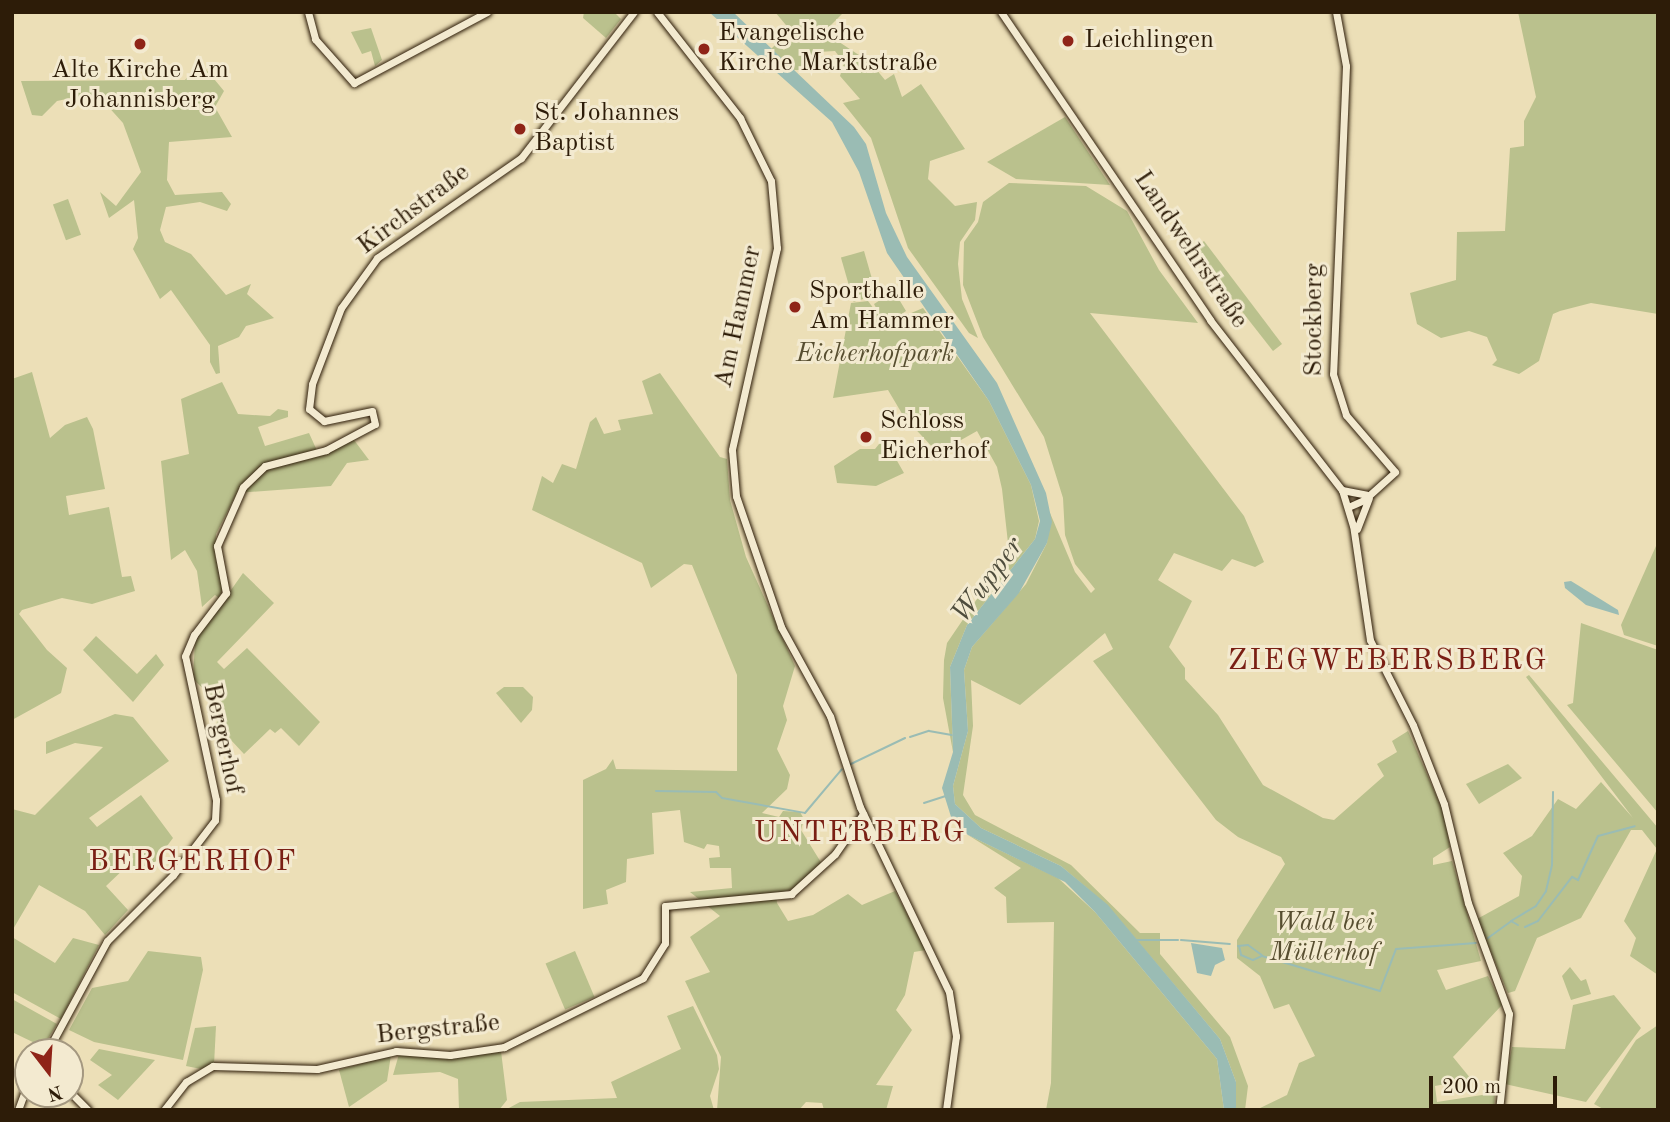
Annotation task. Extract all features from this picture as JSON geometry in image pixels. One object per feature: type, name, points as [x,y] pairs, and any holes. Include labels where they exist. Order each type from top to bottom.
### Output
[{"type":"main road","points":[[308,12],[315,39],[354,83],[487,12]]},
{"type":"main road","name":"Kirchstraße","points":[[189,645],[226,593],[217,546],[247,481],[265,466],[326,450],[375,424],[375,414],[366,410],[319,420],[308,401],[339,314],[365,271],[387,249],[521,158],[634,12]]},
{"type":"main road","name":"Am Hammer","points":[[657,12],[722,95],[762,156],[771,181],[778,226],[775,266],[732,450],[741,518],[781,627],[834,726],[863,814]]},
{"type":"main road","name":"Landwehrstraße","points":[[1001,12],[1210,320],[1342,490],[1348,507]]},
{"type":"main road","name":"Stockberg","points":[[1336,12],[1346,66],[1333,374],[1346,415],[1392,464],[1392,477],[1371,494],[1348,507]]},
{"type":"main road","points":[[1342,490],[1353,495],[1371,494]]},
{"type":"main road","points":[[1356,545],[1358,517],[1371,494]]},
{"type":"main road","points":[[1348,507],[1372,645],[1413,725],[1444,804],[1468,903],[1510,1022],[1499,1110]]},
{"type":"main road","name":"Bergerhof","points":[[56,1038],[107,941],[196,846],[217,810],[186,671],[189,645]]},
{"type":"main road","points":[[863,814],[949,992],[956,1036],[946,1110]]},
{"type":"main road","name":"Bergstraße","points":[[164,1110],[186,1082],[213,1066],[317,1069],[396,1051],[450,1055],[504,1047],[636,983],[662,948],[666,906],[791,894],[835,854],[863,814]]},
{"type":"green space","points":[[584,12],[614,12],[621,19],[606,38],[583,18]]},
{"type":"green space","points":[[775,12],[844,12],[824,32],[871,63],[885,80],[894,74],[902,97],[921,84],[965,149],[930,161],[928,179],[955,206],[977,202],[975,220],[960,242],[958,264],[962,299],[978,338],[969,333],[908,248],[871,138],[843,103],[860,99],[840,76],[844,63],[835,51],[818,52],[809,58],[806,70],[794,70],[771,49],[776,44],[784,50],[796,37]]},
{"type":"green space","points":[[1518,12],[1658,12],[1658,314],[1591,303],[1553,314],[1539,361],[1519,374],[1492,365],[1497,360],[1487,337],[1469,331],[1441,338],[1417,324],[1410,293],[1456,280],[1457,232],[1505,231],[1510,148],[1524,146],[1524,121],[1536,97]]},
{"type":"green space","points":[[371,28],[382,60],[375,66],[371,51],[362,54],[351,32]]},
{"type":"green space","points":[[200,62],[224,91],[215,107],[232,137],[169,142],[167,180],[175,195],[222,192],[231,204],[227,211],[200,202],[166,207],[160,230],[165,242],[191,254],[226,295],[251,284],[247,294],[274,318],[246,326],[239,337],[218,346],[220,373],[216,374],[210,362],[210,345],[171,290],[160,299],[133,249],[138,238],[134,200],[109,218],[100,192],[116,206],[141,172],[123,123],[105,103],[81,96],[57,101],[42,116],[32,115],[21,81],[185,80]]},
{"type":"green space","points":[[1065,117],[1110,185],[1016,179],[987,162]]},
{"type":"green space","name":"Wald bei Müllerhof","points":[[1009,183],[1086,186],[1127,211],[1159,270],[1198,323],[1090,313],[1244,516],[1264,562],[1255,567],[1232,559],[1222,571],[1174,553],[1158,580],[1192,601],[1169,647],[1185,668],[1185,679],[1218,715],[1263,785],[1323,818],[1334,820],[1384,776],[1377,764],[1397,752],[1392,741],[1408,731],[1443,811],[1450,847],[1433,858],[1433,865],[1452,861],[1481,961],[1437,970],[1446,990],[1488,976],[1502,1005],[1453,1057],[1471,1079],[1435,1086],[1437,1102],[1495,1093],[1494,1110],[1256,1110],[1287,1095],[1299,1063],[1315,1056],[1289,1004],[1274,1009],[1260,976],[1237,958],[1237,940],[1285,864],[1281,857],[1238,837],[1216,820],[1093,661],[1113,649],[1105,633],[1020,705],[971,680],[973,726],[963,795],[975,815],[1071,865],[1140,933],[1160,933],[1160,954],[1230,1037],[1248,1086],[1245,1110],[1236,1110],[1236,1082],[1220,1039],[1108,906],[1061,866],[981,828],[955,804],[953,786],[968,731],[964,670],[972,647],[1026,584],[1047,543],[1050,513],[1075,572],[1091,593],[1095,589],[1075,564],[1065,535],[1063,498],[1044,437],[983,337],[963,285],[964,242],[978,222],[983,202]]},
{"type":"green space","points":[[68,199],[81,235],[66,240],[53,204]]},
{"type":"green space","points":[[1204,241],[1282,344],[1273,351],[1193,249]]},
{"type":"green space","points":[[864,251],[877,295],[854,302],[841,258]]},
{"type":"green space","name":"Eicherhofpark","points":[[894,291],[906,311],[890,322],[923,308],[989,401],[1031,485],[1039,521],[1035,539],[967,625],[950,667],[953,752],[943,698],[947,643],[1009,552],[1002,489],[997,467],[977,431],[938,453],[904,417],[888,390],[833,398],[851,303],[868,301],[883,321],[874,304]]},
{"type":"green space","points":[[32,372],[50,438],[65,425],[87,417],[93,429],[105,489],[66,496],[69,515],[109,507],[122,577],[131,576],[135,591],[92,604],[62,598],[22,610],[19,614],[47,650],[67,668],[61,693],[12,720],[12,379]]},
{"type":"green space","points":[[660,373],[720,457],[727,459],[730,500],[746,557],[795,666],[783,706],[787,720],[777,749],[790,775],[787,789],[762,813],[779,817],[783,811],[800,812],[804,819],[801,830],[822,864],[802,885],[776,895],[777,903],[788,921],[813,915],[848,894],[862,905],[895,891],[926,950],[914,952],[905,995],[896,1010],[912,1030],[876,1085],[893,1086],[886,1110],[824,1110],[822,1103],[806,1102],[799,1110],[717,1110],[721,1057],[685,981],[710,972],[690,937],[720,916],[690,892],[732,888],[731,868],[710,868],[709,858],[720,857],[719,846],[707,844],[704,849],[684,842],[680,810],[652,813],[654,854],[627,859],[626,882],[606,890],[608,904],[583,909],[583,780],[606,769],[613,759],[616,769],[737,771],[737,675],[692,565],[684,564],[651,588],[642,563],[532,510],[542,476],[553,483],[562,464],[576,469],[590,422],[596,417],[604,434],[621,430],[618,420],[653,414],[642,381]]},
{"type":"green space","points":[[222,382],[238,414],[270,416],[278,409],[288,411],[288,417],[258,427],[265,446],[309,433],[319,455],[354,440],[369,460],[347,463],[331,486],[237,493],[216,534],[215,557],[225,583],[219,598],[215,595],[202,607],[197,571],[185,550],[171,560],[161,461],[189,454],[181,399]]},
{"type":"green space","points":[[884,438],[904,473],[876,486],[837,483],[834,466],[860,449],[875,449]]},
{"type":"green space","points":[[1656,546],[1658,646],[1624,635],[1621,625]]},
{"type":"green space","points":[[243,573],[274,603],[217,662],[224,669],[247,648],[320,722],[299,746],[281,728],[275,733],[270,729],[244,754],[216,724],[224,709],[193,679],[195,641]]},
{"type":"green space","points":[[1581,623],[1658,650],[1658,813],[1567,705],[1573,703]]},
{"type":"green space","points":[[96,636],[137,674],[156,654],[164,665],[133,702],[83,650]]},
{"type":"green space","points":[[1529,675],[1658,828],[1658,975],[1630,956],[1636,938],[1624,921],[1657,849],[1642,830],[1631,830],[1581,918],[1537,938],[1515,991],[1508,993],[1477,919],[1519,896],[1522,876],[1503,853],[1532,836],[1558,799],[1576,809],[1601,782],[1633,818],[1526,677]]},
{"type":"green space","points":[[504,687],[523,687],[533,697],[532,710],[521,723],[496,693]]},
{"type":"green space","points":[[115,714],[133,717],[169,761],[89,818],[97,827],[141,795],[173,838],[149,870],[127,866],[106,886],[128,910],[105,935],[85,911],[39,885],[12,931],[12,809],[35,815],[103,747],[75,743],[46,754],[46,742]]},
{"type":"green space","points":[[1508,764],[1522,778],[1479,804],[1466,784]]},
{"type":"green space","points":[[968,835],[1058,878],[1095,912],[1217,1059],[1224,1110],[1046,1110],[1051,1083],[1054,922],[1007,923],[1006,897],[994,888],[1021,868]]},
{"type":"green space","points":[[12,937],[55,963],[73,938],[99,945],[61,1019],[12,992]]},
{"type":"green space","points":[[148,951],[201,957],[203,970],[183,1060],[94,1042],[69,1030],[92,988],[128,981]]},
{"type":"green space","points":[[575,951],[595,997],[565,1010],[546,964]]},
{"type":"green space","points":[[1570,967],[1581,981],[1586,979],[1591,994],[1571,1000],[1562,976]]},
{"type":"green space","points":[[1614,995],[1641,1028],[1586,1102],[1505,1084],[1512,1047],[1565,1049],[1573,1005]]},
{"type":"green space","points":[[12,999],[57,1024],[48,1038],[24,1038],[12,1032]]},
{"type":"green space","points":[[693,1006],[717,1055],[719,1069],[710,1096],[714,1110],[505,1110],[520,1102],[617,1098],[611,1082],[681,1049],[667,1016]]},
{"type":"green space","points":[[1658,1025],[1658,1110],[1605,1110],[1594,1104],[1636,1040]]},
{"type":"green space","points":[[216,1026],[214,1065],[201,1069],[186,1066],[195,1028]]},
{"type":"green space","points":[[99,1049],[155,1060],[118,1100],[98,1085],[112,1075],[90,1060]]},
{"type":"green space","points":[[501,1051],[507,1100],[499,1110],[459,1110],[458,1079],[440,1072],[393,1075],[399,1054]]},
{"type":"green space","points":[[391,1055],[387,1081],[349,1107],[339,1070]]},
{"type":"water","points":[[709,12],[733,12],[854,127],[866,144],[886,213],[907,257],[997,383],[1046,493],[1052,522],[1047,543],[1019,593],[972,647],[964,670],[968,731],[953,786],[955,804],[981,828],[1061,866],[1108,905],[1220,1039],[1236,1082],[1236,1110],[1224,1110],[1217,1059],[1095,912],[1065,882],[968,835],[952,820],[942,788],[953,752],[950,667],[967,625],[1035,539],[1040,521],[1031,485],[989,401],[887,253],[859,172],[832,122]]},
{"type":"water","points":[[1571,581],[1618,610],[1619,615],[1586,605],[1565,588],[1564,582]]},
{"type":"water","points":[[1191,943],[1222,948],[1225,960],[1215,965],[1211,976],[1197,973]]},
{"type":"waterway","points":[[910,737],[929,731],[952,735]]},
{"type":"waterway","points":[[851,764],[905,738]]},
{"type":"waterway","points":[[656,791],[716,792],[722,798],[805,813],[842,769]]},
{"type":"waterway","points":[[1511,921],[1536,906],[1546,891],[1552,865],[1553,792]]},
{"type":"waterway","points":[[924,803],[945,796]]},
{"type":"waterway","points":[[1525,927],[1538,921],[1572,877],[1578,880],[1598,836],[1635,826]]},
{"type":"waterway","points":[[1488,938],[1511,921],[1518,925]]},
{"type":"waterway","points":[[1134,940],[1178,940]]},
{"type":"waterway","points":[[1181,940],[1230,944]]},
{"type":"waterway","points":[[1239,946],[1241,955],[1253,960],[1262,956],[1380,991],[1396,949],[1476,943]]},
{"type":"waterway","points":[[1238,946],[1248,945],[1262,955]]},
{"type":"place","name":"Leichlingen","points":[[1068,41]]},
{"type":"place","name":"Alte Kirche Am Johannisberg","points":[[140,44]]},
{"type":"place","name":"Evangelische Kirche Marktstraße","points":[[704,49]]},
{"type":"place","name":"St. Johannes Baptist","points":[[520,129]]},
{"type":"place","name":"Sporthalle Am Hammer","points":[[795,307]]},
{"type":"place","name":"Schloss Eicherhof","points":[[866,437]]},
{"type":"district","name":"ZIEGWEBERSBERG","points":[[1388,661]]},
{"type":"district","name":"UNTERBERG","points":[[860,833]]},
{"type":"district","name":"BERGERHOF","points":[[193,862]]},
{"type":"water label","name":"Wupper","points":[[988,581]]}]
